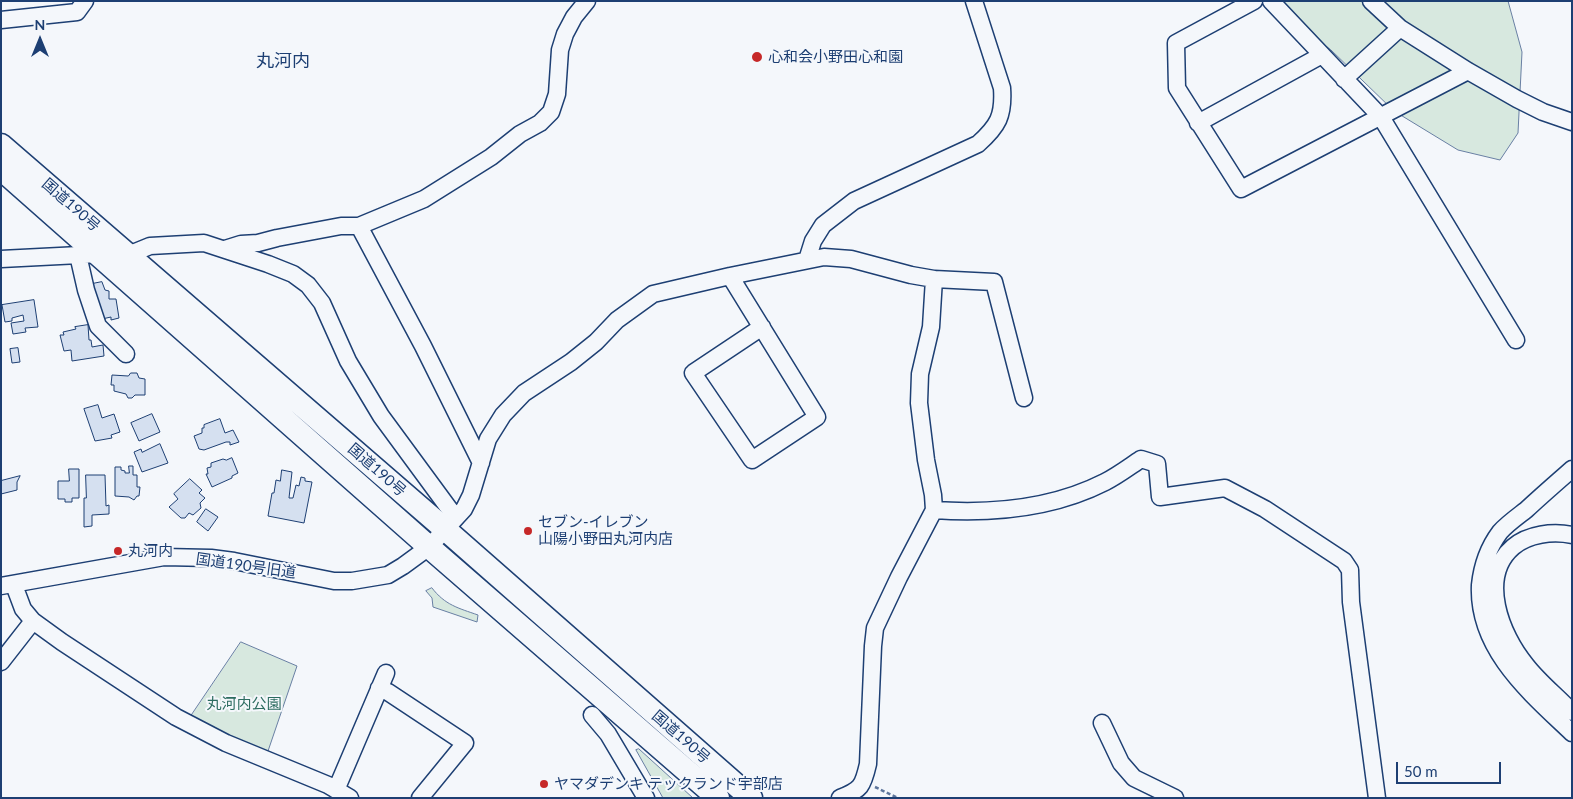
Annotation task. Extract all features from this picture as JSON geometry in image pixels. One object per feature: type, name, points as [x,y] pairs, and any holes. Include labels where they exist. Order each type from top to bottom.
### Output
[{"type":"highway","name":"国道190号","points":[[1,145],[128,255],[451,524],[750,798]]},
{"type":"highway","name":"国道190号","points":[[1,169],[88,254],[429,546],[718,798]]},
{"type":"street","points":[[1,20],[77,12],[85,1]]},
{"type":"street","points":[[225,249],[241,244],[258,243],[341,226],[359,226],[424,199],[491,157],[520,134],[540,123],[551,112],[557,94],[560,50],[565,34],[574,17],[587,1]]},
{"type":"street","points":[[807,260],[813,241],[823,225],[854,201],[978,144],[992,132],[1000,118],[1003,104],[1002,88],[974,1]]},
{"type":"street","points":[[1254,1],[1176,43],[1177,88],[1241,189],[1468,72]]},
{"type":"street","points":[[1271,1],[1381,118],[1516,340]]},
{"type":"street","points":[[1371,1],[1400,28],[1468,72],[1543,112],[1572,122]]},
{"type":"street","points":[[1344,79],[1400,28]]},
{"type":"street","points":[[1198,123],[1322,55]]},
{"type":"street","points":[[359,226],[423,346],[481,463]]},
{"type":"street","points":[[1,259],[88,254],[128,255],[150,246],[204,243],[293,274],[308,285],[322,303],[348,361],[451,524]]},
{"type":"street","points":[[88,254],[98,326],[126,354]]},
{"type":"street","name":"国道190号旧道","points":[[8,586],[164,557],[211,558],[234,561],[334,581],[352,581],[388,575],[429,546],[464,509],[471,495],[488,440],[503,415],[524,392],[571,362],[596,342],[616,320],[653,294],[807,260],[824,257],[851,259],[934,279],[994,282],[1024,398]]},
{"type":"street","points":[[730,276],[762,327],[817,417],[752,460],[693,373],[762,327]]},
{"type":"street","points":[[840,798],[853,793],[864,783],[868,764],[875,628],[898,577],[934,510],[919,403],[920,374],[931,327],[934,279]]},
{"type":"street","points":[[934,510],[967,512],[1008,510],[1038,504],[1074,494],[1105,482],[1141,459],[1157,464],[1160,497],[1225,488],[1265,509],[1307,536],[1344,561],[1350,570],[1351,602],[1377,798]]},
{"type":"street","points":[[1572,469],[1501,531],[1489,549],[1481,571],[1480,592],[1481,612],[1490,638],[1504,660],[1524,686],[1572,733]]},
{"type":"street","points":[[1572,535],[1562,533],[1542,535],[1520,541],[1505,554],[1496,577],[1498,612],[1506,634],[1525,665],[1572,712]]},
{"type":"street","points":[[8,586],[33,621],[176,717],[226,743],[328,785],[343,795],[379,688],[386,673]]},
{"type":"street","points":[[1,662],[33,621]]},
{"type":"street","points":[[379,688],[465,743],[420,798]]},
{"type":"street","points":[[592,715],[612,740],[646,798]]},
{"type":"street","points":[[1102,723],[1121,763],[1134,778],[1175,798]]},
{"type":"path","points":[[864,783],[898,798]]},
{"type":"green space","points":[[1267,1],[1508,1],[1522,52],[1518,133],[1500,160],[1458,150],[1394,111],[1331,50]]},
{"type":"green space","points":[[432,588],[447,602],[478,615],[477,622],[433,607],[432,598],[426,591]]},
{"type":"green space","name":"丸河内公園","points":[[241,642],[297,666],[267,754],[189,719]]},
{"type":"green space","points":[[639,749],[693,798],[663,798],[636,750]]},
{"type":"building","points":[[102,282],[105,290],[109,291],[109,299],[116,299],[119,318],[111,320],[111,317],[102,319],[92,284]]},
{"type":"building","points":[[34,300],[38,327],[25,328],[26,332],[13,334],[11,323],[24,321],[23,315],[12,318],[12,321],[5,322],[2,305]]},
{"type":"building","points":[[88,325],[89,340],[91,340],[92,347],[103,345],[104,356],[72,361],[71,350],[64,351],[60,335],[64,335],[63,332],[76,329],[75,327]]},
{"type":"building","points":[[18,348],[20,362],[12,363],[10,349]]},
{"type":"building","points":[[131,373],[137,373],[139,378],[145,379],[145,395],[135,395],[132,398],[128,398],[126,394],[114,391],[114,385],[111,385],[112,375],[128,376]]},
{"type":"building","points":[[98,405],[102,418],[114,414],[120,432],[111,435],[112,438],[95,441],[84,409]]},
{"type":"building","points":[[152,414],[160,432],[139,441],[131,423]]},
{"type":"building","points":[[220,419],[225,433],[233,430],[239,442],[230,445],[230,442],[226,442],[204,450],[199,449],[194,436],[202,433],[204,425]]},
{"type":"building","points":[[160,444],[168,463],[142,472],[134,452],[141,449],[142,452]]},
{"type":"building","points":[[232,458],[238,473],[232,476],[232,478],[212,487],[206,474],[208,474],[207,468],[211,467],[211,463]]},
{"type":"building","points":[[129,466],[133,466],[133,475],[137,475],[137,487],[140,487],[139,496],[134,500],[129,497],[115,496],[115,467],[121,467],[121,470],[125,471],[125,473],[129,473]]},
{"type":"building","points":[[69,469],[79,469],[79,498],[72,498],[72,502],[65,502],[65,499],[58,499],[58,481],[69,481]]},
{"type":"building","points":[[282,470],[292,472],[289,498],[293,498],[296,485],[299,486],[301,477],[305,478],[305,481],[312,482],[304,523],[268,516],[272,493],[274,493],[276,480],[280,481]]},
{"type":"building","points":[[86,475],[105,475],[106,506],[109,505],[109,514],[92,515],[92,526],[84,527],[84,498],[86,498]]},
{"type":"building","points":[[20,476],[17,482],[17,490],[1,494],[1,481]]},
{"type":"building","points":[[190,479],[202,490],[199,493],[205,498],[200,503],[201,508],[193,515],[189,513],[185,518],[181,518],[169,507],[178,499],[174,494]]},
{"type":"building","points":[[206,509],[218,517],[208,531],[197,522]]},
{"type":"place","name":"心和会小野田心和園","points":[[757,57]]},
{"type":"place","name":"セブン-イレブン 山陽小野田丸河内店","points":[[528,531]]},
{"type":"place","name":"丸河内","points":[[118,551]]},
{"type":"place","name":"ヤマダデンキ テックランド宇部店","points":[[544,784]]},
{"type":"district","name":"丸河内","points":[[283,61]]}]
